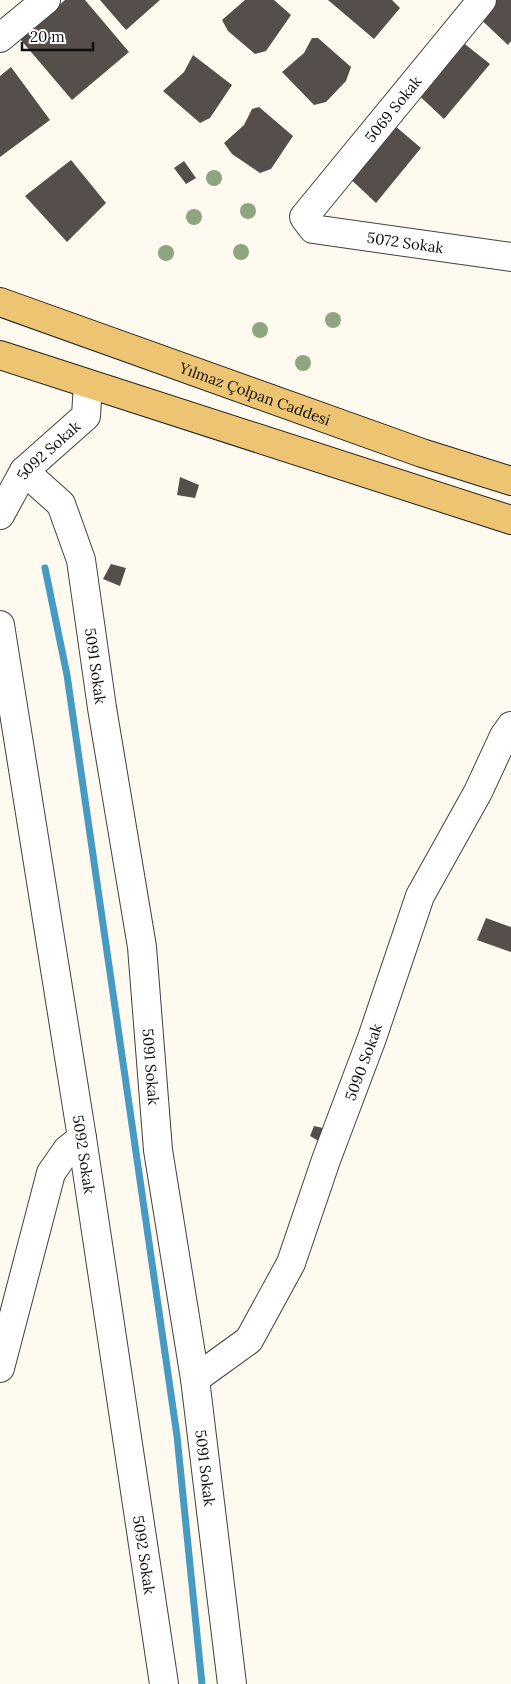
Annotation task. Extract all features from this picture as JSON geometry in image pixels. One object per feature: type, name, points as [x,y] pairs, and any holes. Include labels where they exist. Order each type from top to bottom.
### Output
[{"type":"main road","name":"Yılmaz Çolpan Caddesi","points":[[0,302],[422,453],[511,481]]},
{"type":"main road","points":[[0,355],[511,520]]},
{"type":"street","points":[[0,38],[46,0]]},
{"type":"street","name":"5069 Sokak","points":[[304,217],[482,0]]},
{"type":"street","name":"5072 Sokak","points":[[304,217],[313,228],[511,257]]},
{"type":"street","name":"5092 Sokak","points":[[0,514],[24,470],[86,416],[88,384]]},
{"type":"street","name":"5091 Sokak","points":[[24,470],[60,504],[81,560],[102,708],[142,947],[158,1150],[195,1379],[232,1684]]},
{"type":"street","name":"5092 Sokak","points":[[0,625],[82,1138],[164,1684]]},
{"type":"street","name":"5090 Sokak","points":[[195,1379],[249,1340],[291,1263],[326,1160],[372,1038],[420,896],[478,792],[504,736],[511,726]]},
{"type":"street","points":[[0,1368],[51,1173],[67,1150],[82,1138]]},
{"type":"building","points":[[65,0],[85,0],[129,52],[72,100],[20,39]]},
{"type":"building","points":[[100,0],[160,0],[126,30]]},
{"type":"building","points":[[245,0],[274,0],[291,15],[266,51],[255,54],[228,31],[222,20]]},
{"type":"building","points":[[328,0],[392,0],[400,8],[374,39]]},
{"type":"building","points":[[486,0],[511,0],[511,41],[508,45],[474,13]]},
{"type":"building","points":[[456,37],[490,64],[444,119],[411,88]]},
{"type":"building","points":[[312,38],[318,38],[351,67],[346,81],[326,102],[314,105],[282,72],[304,53]]},
{"type":"building","points":[[193,55],[232,85],[210,118],[200,123],[163,91],[184,72]]},
{"type":"building","points":[[11,67],[50,120],[0,157],[0,76]]},
{"type":"building","points":[[259,107],[293,136],[271,169],[260,173],[232,154],[224,143],[244,125],[252,109]]},
{"type":"building","points":[[388,120],[421,148],[376,203],[343,172]]},
{"type":"building","points":[[71,160],[106,203],[67,242],[25,196]]},
{"type":"building","points":[[184,161],[196,178],[186,184],[174,168]]},
{"type":"building","points":[[180,477],[199,485],[195,498],[177,495]]},
{"type":"building","points":[[111,564],[126,568],[120,586],[103,579]]},
{"type":"building","points":[[486,918],[511,927],[511,952],[477,940]]},
{"type":"building","points":[[336,1093],[342,1093],[326,1145],[310,1136],[314,1126],[323,1128]]},
{"type":"waterway","points":[[45,568],[67,675],[177,1436],[202,1684]]}]
